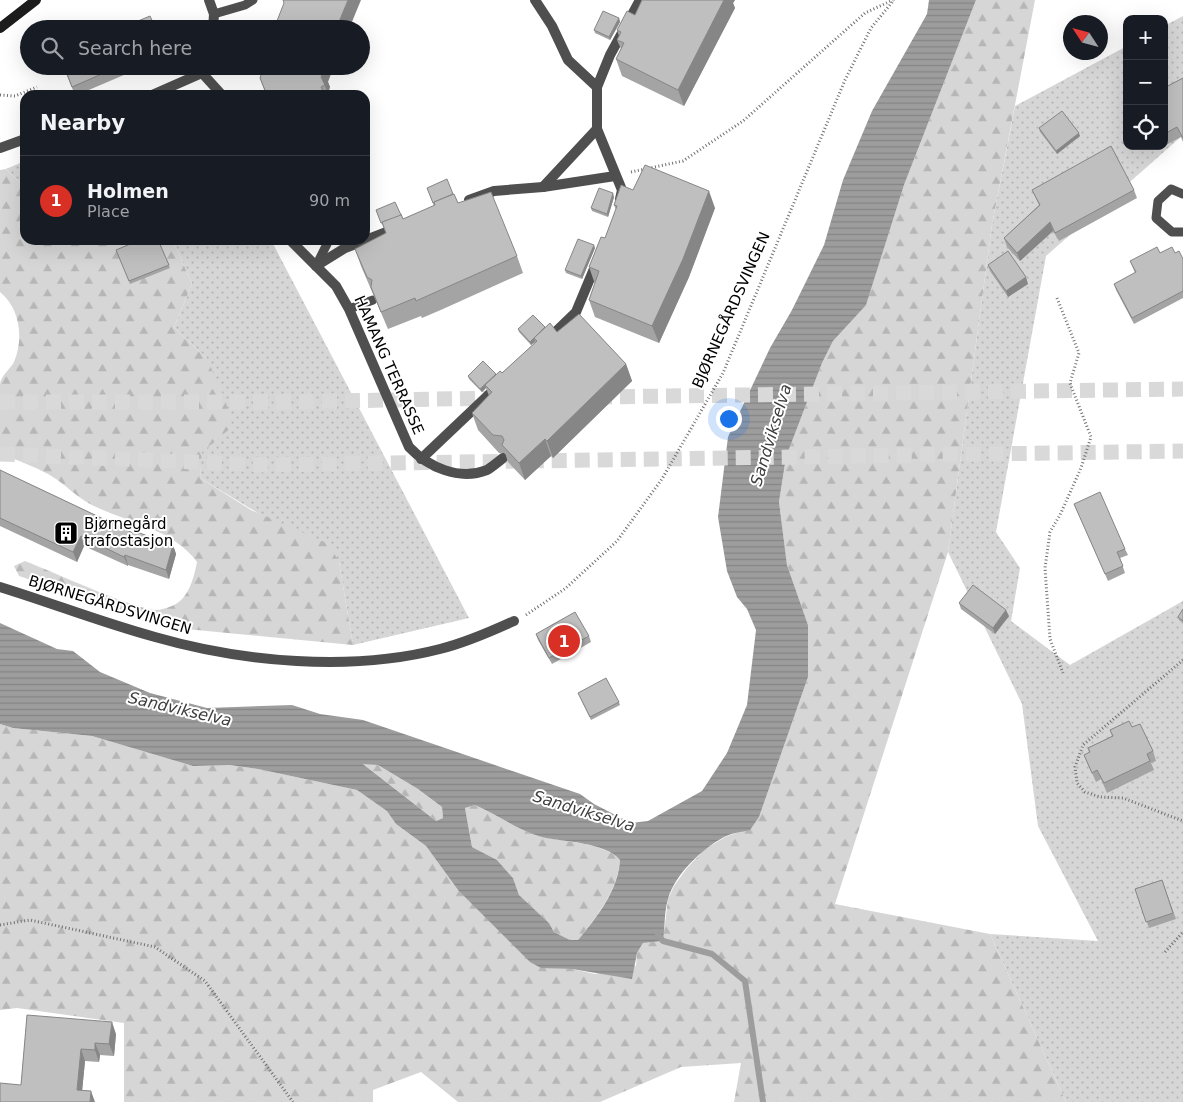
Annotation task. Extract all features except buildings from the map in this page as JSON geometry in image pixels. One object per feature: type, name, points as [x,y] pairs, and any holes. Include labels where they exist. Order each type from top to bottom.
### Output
[{"type":"main road","points":[[0,28],[36,0]]},
{"type":"street","points":[[209,0],[214,14],[214,20]]},
{"type":"street","points":[[618,212],[622,190],[597,129],[597,86],[610,55],[640,0]]},
{"type":"street","points":[[537,4],[552,26],[568,60],[597,86]]},
{"type":"street","points":[[162,90],[193,75]]},
{"type":"street","points":[[207,75],[218,90]]},
{"type":"street","points":[[543,187],[597,129]]},
{"type":"street","points":[[0,148],[20,141]]},
{"type":"street","points":[[463,202],[494,190],[543,187],[615,176]]},
{"type":"street","points":[[370,238],[408,223]]},
{"type":"street","name":"HAMANG TERRASSE","points":[[295,245],[336,286],[349,309],[409,447],[420,459],[437,468],[456,473],[487,470],[503,458]]},
{"type":"street","points":[[316,266],[353,245]]},
{"type":"street","points":[[541,345],[576,312],[599,257]]},
{"type":"street","points":[[420,459],[505,379]]},
{"type":"street","name":"BJØRNEGÅRDSVINGEN","points":[[0,587],[155,637],[201,648],[289,660],[353,660],[400,657],[440,649],[473,639],[514,621]]},
{"type":"lane","points":[[214,14],[245,5],[253,0]]},
{"type":"lane","points":[[1183,194],[1171,189],[1164,195],[1158,201],[1156,218],[1172,232],[1183,232]]},
{"type":"lane","points":[[316,266],[326,245]]},
{"type":"lane","points":[[349,309],[373,300]]},
{"type":"path","points":[[615,176],[682,161],[743,121],[865,13],[894,0]]},
{"type":"path","name":"BJØRNEGÅRDSVINGEN","points":[[514,621],[532,612],[566,588],[617,541],[662,479],[723,373],[845,80],[871,28],[894,0]]},
{"type":"path","points":[[28,90],[37,86]]},
{"type":"path","points":[[0,95],[15,96],[20,94]]},
{"type":"path","points":[[1057,298],[1078,353],[1070,383],[1091,437],[1060,515],[1050,532],[1045,568],[1050,639],[1063,673]]},
{"type":"path","points":[[1183,660],[1083,745],[1075,767],[1077,783],[1085,792],[1100,797],[1123,798],[1183,821]]},
{"type":"path","points":[[0,925],[30,920],[155,947],[205,981],[292,1102]]},
{"type":"path","points":[[1165,952],[1183,932]]},
{"type":"green space","points":[[976,0],[1035,0],[992,225],[948,552],[835,904],[990,934],[1066,1102],[734,1102],[741,1063],[681,1067],[600,1102],[458,1102],[421,1072],[373,1090],[373,1102],[124,1102],[124,1023],[17,1008],[0,1010],[0,724],[13,728],[92,736],[193,766],[230,765],[258,769],[357,790],[388,811],[396,824],[426,846],[458,890],[553,968],[572,969],[595,974],[636,966],[637,953],[643,943],[663,941],[668,899],[674,886],[687,868],[704,850],[725,837],[736,833],[759,817],[808,677],[808,625],[787,565],[779,502],[786,457],[822,363],[833,341],[866,304],[904,185]]},
{"type":"green space","points":[[1183,16],[1183,135],[1168,148],[1168,60],[1168,24]]},
{"type":"green space","points":[[1123,48],[1123,150],[1166,150],[1046,256],[996,532],[1020,568],[1011,621],[1070,665],[1183,601],[1183,1102],[1066,1102],[990,934],[1098,941],[1038,826],[1022,704],[948,552],[992,225],[1015,106],[1101,60],[1108,60],[1108,56]]},
{"type":"green space","points":[[20,163],[20,183],[6,169]]},
{"type":"green space","points":[[6,169],[20,183],[20,245],[175,245],[192,284],[174,327],[207,359],[225,399],[232,427],[202,452],[200,478],[251,510],[329,544],[339,562],[353,645],[176,628],[19,576],[14,566],[25,561],[114,598],[148,609],[159,610],[179,602],[187,592],[197,562],[187,551],[163,534],[94,506],[50,475],[0,453],[0,384],[14,362],[19,344],[19,334],[16,315],[12,306],[0,292],[0,170]]},
{"type":"green space","points":[[175,245],[274,245],[469,618],[353,645],[339,562],[200,478],[207,359],[174,327],[192,284]]},
{"type":"green space","points":[[362,763],[378,765],[418,789],[442,807],[443,818],[436,821]]},
{"type":"green space","points":[[475,805],[535,835],[585,844],[614,854],[620,860],[615,883],[605,903],[578,940],[570,940],[554,932],[549,923],[519,895],[513,878],[497,860],[472,847],[465,808]]},
{"type":"water","name":"Sandvikselva","points":[[929,0],[976,0],[904,185],[866,305],[833,341],[822,363],[786,457],[779,502],[787,565],[808,625],[808,677],[759,817],[750,830],[724,837],[707,848],[690,863],[677,880],[668,899],[663,941],[643,943],[637,953],[632,979],[572,969],[541,968],[530,962],[458,890],[426,846],[396,824],[387,811],[357,790],[258,769],[230,765],[193,766],[92,736],[13,728],[0,724],[0,623],[57,649],[73,651],[100,672],[150,693],[207,708],[292,705],[320,714],[363,720],[580,794],[594,804],[631,823],[648,821],[702,791],[727,753],[747,705],[756,630],[747,609],[737,597],[727,571],[718,517],[728,437],[770,348],[792,310],[824,245],[843,180],[872,111],[927,14]],"holes":[[[363,764],[378,765],[418,789],[442,807],[443,818],[436,821]],[[475,805],[533,834],[595,846],[613,854],[620,860],[611,893],[599,913],[578,940],[570,940],[554,932],[549,923],[519,895],[513,878],[497,860],[472,847],[465,808]]]},
{"type":"waterway","points":[[658,935],[663,941],[712,954],[745,981],[763,1102]]},
{"type":"tunnel","points":[[597,397],[1183,389]]},
{"type":"tunnel","points":[[0,402],[282,402],[497,398]]},
{"type":"tunnel","points":[[0,454],[266,465],[1183,451]]},
{"type":"place","name":"Bjørnegård trafostasjon","points":[[66,533]]},
{"type":"place","name":"Holmen","points":[[564,641]]}]
